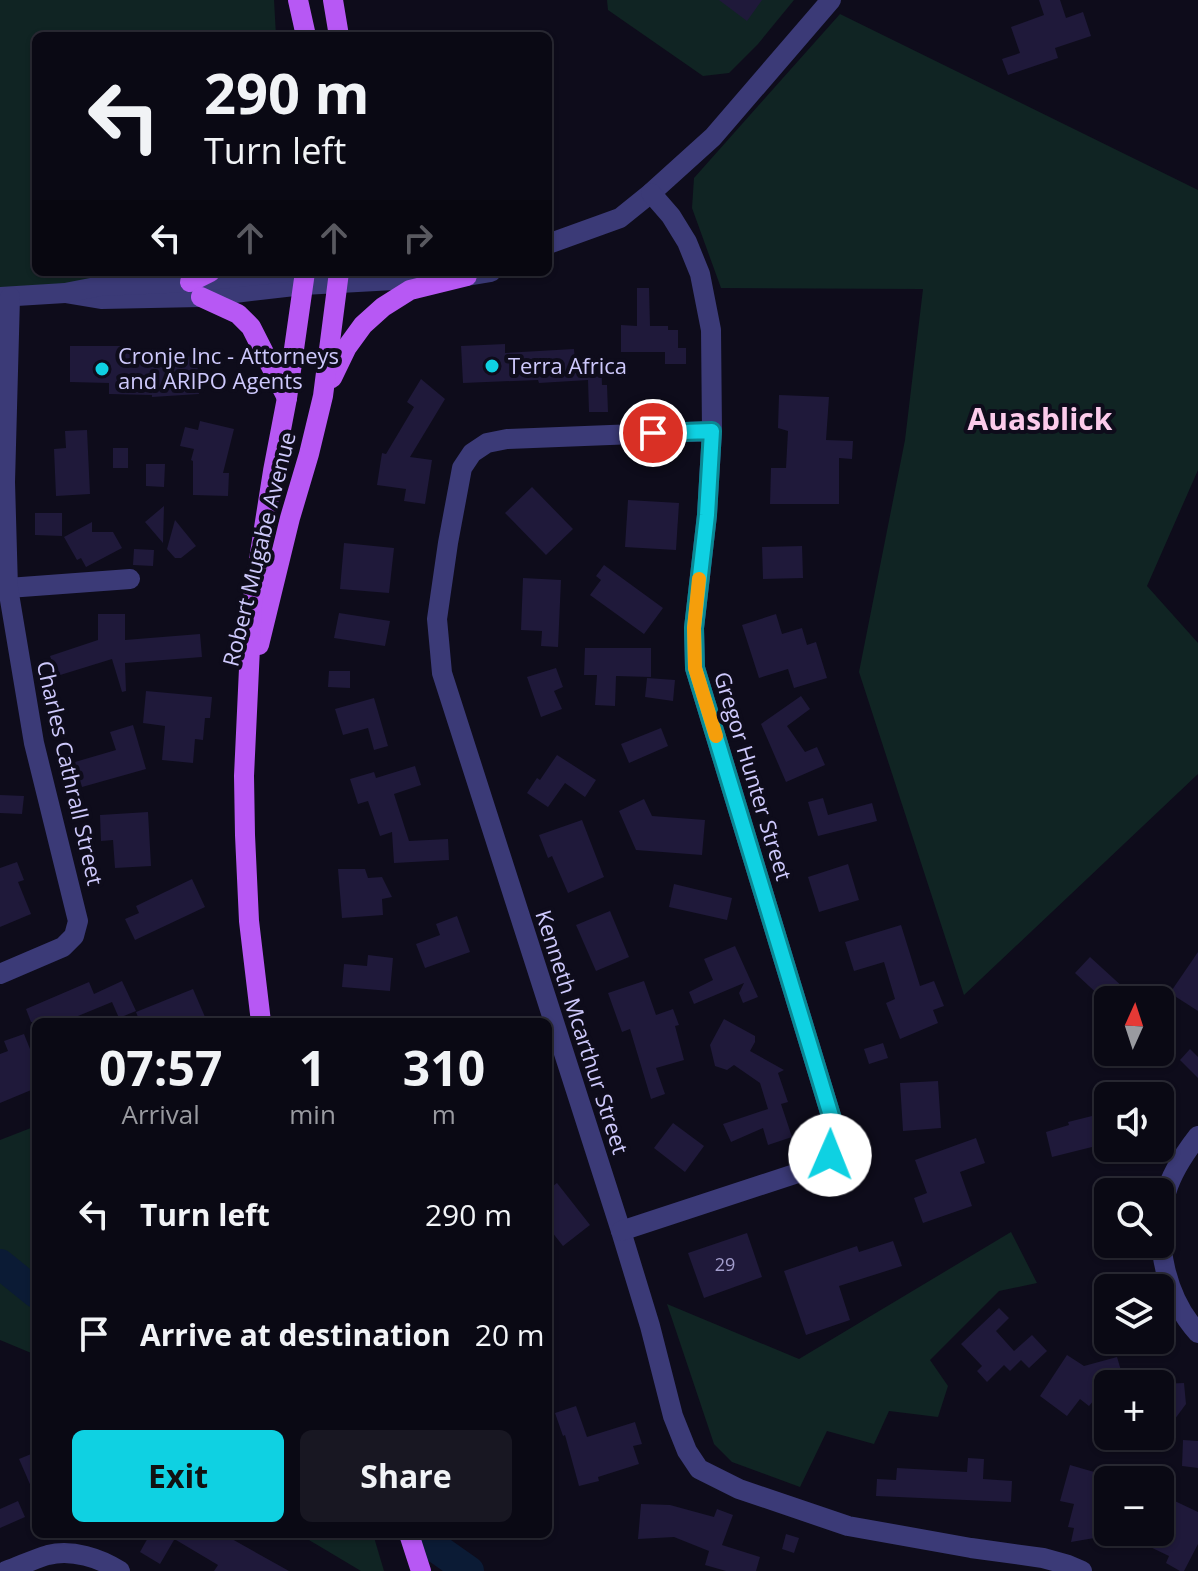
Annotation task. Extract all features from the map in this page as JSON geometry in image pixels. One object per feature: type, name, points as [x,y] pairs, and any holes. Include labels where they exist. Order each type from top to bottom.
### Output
[{"type":"main road","points":[[333,0],[338,32]]},
{"type":"main road","points":[[207,276],[195,290],[238,314],[251,327],[287,398]]},
{"type":"main road","name":"Robert Mugabe Avenue","points":[[261,1018],[249,921],[244,776],[247,696],[252,604],[287,398],[298,276]]},
{"type":"main road","points":[[323,396],[347,347],[363,325],[383,307],[410,290],[467,276]]},
{"type":"main road","name":"Robert Mugabe Avenue","points":[[247,696],[323,396],[338,277]]},
{"type":"main road","points":[[410,1538],[421,1571]]},
{"type":"street","points":[[552,254],[581,242],[620,218],[713,137],[831,0]]},
{"type":"street","name":"Gregor Hunter Street","points":[[621,1231],[819,1166],[830,1155],[834,1138],[832,1119],[695,668],[694,628],[707,515],[712,431],[711,330],[700,274],[687,242],[671,216],[651,193]]},
{"type":"street","points":[[552,243],[620,218]]},
{"type":"street","points":[[5,297],[65,293],[101,286],[195,290],[298,276],[467,276]]},
{"type":"street","name":"Charles Cathrall Street","points":[[0,974],[63,947],[74,936],[78,921],[34,743],[8,588],[5,297]]},
{"type":"street","name":"Kenneth Mcarthur Street","points":[[712,431],[507,439],[487,443],[472,453],[462,468],[437,619],[442,673],[621,1231],[673,1416],[687,1451],[699,1469],[739,1489],[848,1526],[1043,1558],[1082,1571]]},
{"type":"street","points":[[8,588],[130,579]]},
{"type":"street","points":[[1198,1136],[1175,1170],[1165,1196],[1161,1234],[1164,1266],[1174,1297],[1198,1333]]},
{"type":"street","points":[[6,1571],[49,1555],[67,1554],[106,1562],[120,1571]]},
{"type":"green space","points":[[0,0],[274,0],[276,32],[32,32],[32,276],[160,276],[0,297]]},
{"type":"green space","points":[[607,0],[794,0],[729,73],[703,76],[608,10]]},
{"type":"green space","points":[[840,14],[1198,190],[1198,470],[1147,586],[1198,643],[1198,774],[964,995],[859,672],[905,440],[923,289],[721,288],[692,208],[694,178]]},
{"type":"green space","points":[[32,1128],[32,1353],[0,1340],[0,1140]]},
{"type":"green space","points":[[1011,1232],[1037,1283],[999,1291],[930,1360],[948,1386],[938,1417],[889,1411],[874,1444],[827,1431],[800,1487],[732,1462],[714,1444],[667,1304],[799,1359]]},
{"type":"green space","points":[[306,1538],[374,1538],[384,1571],[361,1571]]},
{"type":"building","points":[[719,0],[762,0],[747,21]]},
{"type":"building","points":[[1039,0],[1060,0],[1066,18],[1083,12],[1091,36],[1055,48],[1058,58],[1008,75],[1002,59],[1020,53],[1011,27],[1044,15]]},
{"type":"building","points":[[637,288],[649,288],[650,326],[668,326],[668,330],[678,330],[678,348],[686,348],[686,364],[665,364],[665,352],[621,352],[621,325],[637,326]]},
{"type":"building","points":[[505,344],[505,353],[574,349],[575,363],[601,361],[602,385],[607,385],[608,412],[589,412],[588,380],[463,383],[461,346]]},
{"type":"building","points":[[70,346],[132,346],[132,351],[156,349],[156,359],[197,356],[199,394],[152,397],[109,394],[109,383],[70,382]]},
{"type":"building","points":[[421,379],[445,399],[410,457],[432,460],[425,504],[404,501],[406,489],[377,485],[382,453],[386,454],[414,407],[407,402]]},
{"type":"building","points":[[779,395],[829,397],[826,440],[853,441],[852,459],[839,458],[839,504],[770,504],[771,468],[786,468],[788,431],[778,428]]},
{"type":"building","points":[[200,421],[234,429],[223,473],[229,473],[228,496],[193,495],[191,460],[194,449],[180,446],[185,427],[198,430]]},
{"type":"building","points":[[87,430],[90,494],[56,496],[54,449],[66,448],[65,431]]},
{"type":"building","points":[[113,448],[128,448],[128,468],[113,468]]},
{"type":"building","points":[[146,464],[165,464],[164,487],[146,486]]},
{"type":"building","points":[[532,487],[573,529],[546,555],[505,513]]},
{"type":"building","points":[[628,500],[679,503],[676,550],[625,547]]},
{"type":"building","points":[[164,506],[163,543],[145,522]]},
{"type":"building","points":[[35,513],[62,513],[62,536],[35,535]]},
{"type":"building","points":[[175,520],[196,546],[181,558],[175,558],[167,549]]},
{"type":"building","points":[[92,522],[92,532],[113,532],[122,548],[86,567],[81,558],[77,560],[64,537]]},
{"type":"building","points":[[344,543],[394,548],[389,593],[340,589]]},
{"type":"building","points":[[802,546],[803,578],[763,579],[762,547]]},
{"type":"building","points":[[134,549],[154,550],[153,566],[133,565]]},
{"type":"building","points":[[604,565],[663,608],[644,634],[590,595],[601,580],[596,576]]},
{"type":"building","points":[[523,578],[561,580],[558,647],[541,646],[542,631],[521,630]]},
{"type":"building","points":[[339,613],[390,621],[385,646],[334,638]]},
{"type":"building","points":[[98,614],[125,614],[125,640],[200,634],[202,657],[125,663],[126,691],[122,692],[112,659],[57,676],[50,656],[98,640]]},
{"type":"building","points":[[776,614],[782,634],[802,628],[807,645],[816,642],[827,678],[794,688],[788,669],[759,678],[742,625]]},
{"type":"building","points":[[585,648],[651,648],[651,677],[616,676],[615,706],[595,705],[597,675],[584,675]]},
{"type":"building","points":[[556,668],[563,687],[554,691],[562,709],[541,717],[527,677]]},
{"type":"building","points":[[329,671],[350,671],[350,688],[328,687]]},
{"type":"building","points":[[647,678],[675,680],[673,701],[645,697]]},
{"type":"building","points":[[146,691],[212,697],[210,718],[205,718],[203,740],[195,739],[193,763],[162,760],[165,726],[143,723]]},
{"type":"building","points":[[801,696],[810,709],[787,726],[805,752],[817,747],[825,765],[786,782],[761,724]]},
{"type":"building","points":[[374,698],[388,746],[374,750],[368,728],[343,735],[335,709]]},
{"type":"building","points":[[133,725],[146,769],[82,787],[75,762],[116,750],[110,732]]},
{"type":"building","points":[[661,728],[668,746],[629,763],[621,744]]},
{"type":"building","points":[[557,755],[596,780],[585,797],[565,783],[548,807],[527,793]]},
{"type":"building","points":[[415,766],[421,785],[394,794],[409,841],[448,839],[449,860],[394,863],[392,832],[380,836],[368,801],[358,804],[350,779],[374,772],[376,778]]},
{"type":"building","points":[[0,795],[24,796],[22,814],[0,813]]},
{"type":"building","points":[[823,798],[828,815],[872,803],[877,821],[818,836],[808,802]]},
{"type":"building","points":[[644,799],[652,816],[705,820],[702,855],[636,850],[619,811]]},
{"type":"building","points":[[148,812],[151,866],[115,868],[113,840],[101,841],[100,815]]},
{"type":"building","points":[[582,820],[604,877],[568,893],[539,835]]},
{"type":"building","points":[[17,862],[24,880],[18,882],[31,914],[0,927],[0,868]]},
{"type":"building","points":[[848,864],[859,900],[819,912],[808,877]]},
{"type":"building","points":[[338,869],[365,869],[368,878],[382,877],[392,897],[382,899],[383,915],[342,918]]},
{"type":"building","points":[[192,879],[205,907],[135,940],[125,919],[139,913],[136,906]]},
{"type":"building","points":[[674,884],[732,898],[727,920],[669,907]]},
{"type":"building","points":[[610,911],[629,957],[596,971],[576,925]]},
{"type":"building","points":[[457,916],[470,952],[425,968],[416,944],[440,935],[436,924]]},
{"type":"building","points":[[901,925],[920,986],[934,981],[944,1006],[933,1010],[938,1023],[900,1039],[886,1003],[895,999],[884,962],[854,971],[845,942]]},
{"type":"building","points":[[735,946],[758,997],[743,1003],[739,993],[744,983],[694,1004],[689,992],[713,980],[704,959]]},
{"type":"building","points":[[1198,952],[1198,1011],[1174,996],[1174,987]]},
{"type":"building","points":[[368,955],[393,958],[390,991],[342,987],[344,964],[367,966]]},
{"type":"building","points":[[1090,957],[1122,986],[1094,986],[1094,991],[1075,973]]},
{"type":"building","points":[[122,981],[136,1011],[119,1018],[112,1002],[79,1018],[32,1018],[31,1022],[26,1009],[89,982],[94,994]]},
{"type":"building","points":[[644,981],[656,1015],[673,1009],[679,1025],[675,1026],[684,1060],[656,1068],[665,1094],[651,1099],[630,1029],[622,1032],[608,993]]},
{"type":"building","points":[[193,989],[205,1017],[138,1018],[136,1012]]},
{"type":"building","points":[[724,1019],[755,1036],[750,1051],[784,1070],[778,1073],[788,1102],[781,1104],[792,1137],[768,1145],[763,1128],[731,1142],[723,1124],[768,1109],[760,1083],[734,1065],[727,1070],[715,1066],[710,1045]]},
{"type":"building","points":[[24,1034],[32,1054],[32,1090],[0,1103],[0,1054],[8,1051],[4,1041]]},
{"type":"building","points":[[883,1043],[888,1058],[869,1064],[864,1049]]},
{"type":"building","points":[[1190,1049],[1198,1057],[1198,1078],[1180,1060]]},
{"type":"building","points":[[938,1081],[941,1128],[903,1131],[900,1083]]},
{"type":"building","points":[[1094,1116],[1094,1146],[1052,1157],[1046,1132],[1069,1125],[1068,1122]]},
{"type":"building","points":[[673,1123],[704,1146],[685,1172],[654,1148]]},
{"type":"building","points":[[976,1138],[985,1163],[960,1172],[972,1206],[923,1223],[914,1198],[927,1193],[915,1160]]},
{"type":"building","points":[[557,1183],[590,1225],[563,1246],[552,1232],[552,1187]]},
{"type":"building","points":[[747,1233],[762,1277],[704,1298],[688,1253]]},
{"type":"building","points":[[893,1241],[902,1266],[839,1286],[850,1320],[806,1335],[784,1271],[857,1246],[859,1252]]},
{"type":"building","points":[[999,1308],[1009,1318],[996,1331],[1014,1351],[1032,1335],[1047,1351],[1029,1368],[1021,1360],[1010,1371],[1004,1365],[987,1382],[977,1371],[982,1366],[961,1344]]},
{"type":"building","points":[[1067,1355],[1084,1366],[1117,1357],[1121,1370],[1094,1370],[1094,1400],[1089,1406],[1080,1399],[1067,1416],[1040,1396]]},
{"type":"building","points":[[1174,1383],[1184,1383],[1186,1404],[1174,1420]]},
{"type":"building","points":[[576,1406],[587,1437],[635,1422],[642,1444],[633,1446],[639,1464],[579,1486],[565,1435],[555,1413]]},
{"type":"building","points":[[1183,1440],[1198,1441],[1198,1468],[1182,1466]]},
{"type":"building","points":[[32,1454],[32,1489],[19,1459]]},
{"type":"building","points":[[968,1458],[984,1459],[983,1479],[1012,1481],[1011,1502],[876,1496],[877,1479],[896,1480],[897,1468],[967,1472]]},
{"type":"building","points":[[1070,1465],[1094,1472],[1094,1538],[1071,1542],[1074,1528],[1068,1527],[1074,1504],[1060,1501]]},
{"type":"building","points":[[18,1501],[25,1517],[0,1528],[0,1509]]},
{"type":"building","points":[[1174,1501],[1198,1512],[1198,1544],[1184,1571],[1166,1563],[1169,1556],[1148,1546],[1174,1546]]},
{"type":"building","points":[[641,1504],[670,1505],[714,1517],[717,1509],[733,1515],[722,1545],[760,1557],[756,1571],[726,1571],[705,1565],[709,1551],[674,1537],[638,1539]]},
{"type":"building","points":[[786,1534],[799,1538],[794,1553],[782,1549]]},
{"type":"building","points":[[148,1538],[174,1540],[160,1564],[140,1552]]},
{"type":"building","points":[[173,1538],[230,1538],[289,1571],[214,1571],[218,1565]]},
{"type":"waterway","points":[[0,1264],[32,1290]]},
{"type":"waterway","points":[[432,1545],[469,1571]]},
{"type":"slow traffic","points":[[699,579],[694,628],[695,668],[716,736]]},
{"type":"place","name":"Terra Africa","points":[[492,366]]},
{"type":"place","name":"Cronje Inc - Attorneys and ARIPO Agents","points":[[102,369]]},
{"type":"district","name":"Auasblick","points":[[1040,420]]},
{"type":"route","points":[[653,433],[712,431],[707,515],[694,628],[695,668],[832,1119],[834,1138],[830,1155]]}]
